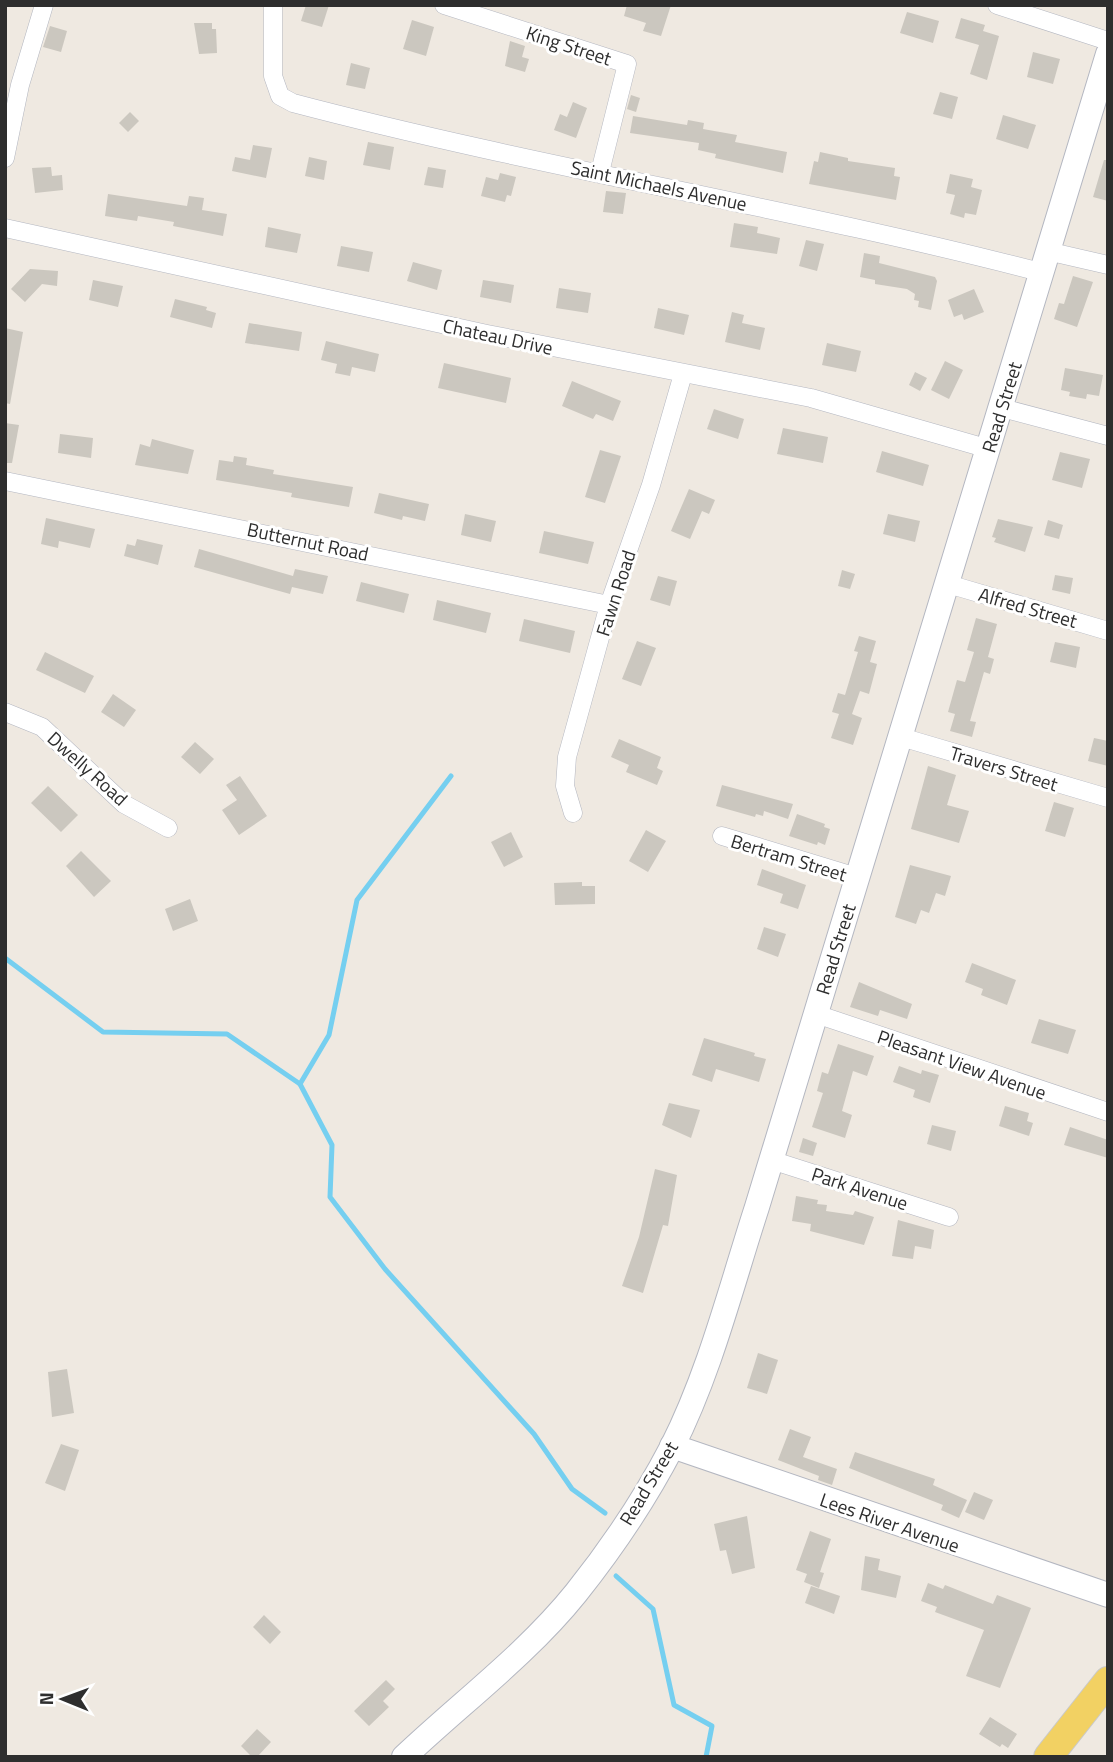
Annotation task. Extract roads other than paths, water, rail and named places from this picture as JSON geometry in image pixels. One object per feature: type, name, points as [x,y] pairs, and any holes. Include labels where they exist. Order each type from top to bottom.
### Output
[{"type":"main road","name":"Read Street","points":[[404,1757],[536,1636],[575,1594],[648,1489],[672,1446],[695,1394],[771,1160],[1002,408],[1043,262],[1106,64]]},
{"type":"main road","name":"Lees River Avenue","points":[[672,1446],[1108,1595]]},
{"type":"main road","points":[[1048,1757],[1108,1681]]},
{"type":"street","points":[[5,158],[20,85],[44,5]]},
{"type":"street","name":"Saint Michaels Avenue","points":[[273,5],[273,76],[280,95],[293,103],[407,133],[600,172],[954,250],[1043,262],[1108,265]]},
{"type":"street","name":"King Street","points":[[444,5],[627,64],[600,172]]},
{"type":"street","points":[[997,5],[1108,41]]},
{"type":"street","name":"Chateau Drive","points":[[5,228],[448,326],[811,398],[989,449]]},
{"type":"street","name":"Fawn Road","points":[[573,813],[565,786],[567,757],[610,604],[651,485],[683,374]]},
{"type":"street","points":[[1002,408],[1108,436]]},
{"type":"street","name":"Butternut Road","points":[[5,481],[610,604]]},
{"type":"street","name":"Alfred Street","points":[[948,584],[1108,631]]},
{"type":"street","name":"Dwelly Road","points":[[5,712],[42,727],[124,804],[168,828]]},
{"type":"street","name":"Travers Street","points":[[901,737],[1108,798]]},
{"type":"street","name":"Bertram Street","points":[[722,836],[857,877]]},
{"type":"street","name":"Pleasant View Avenue","points":[[816,1014],[1108,1112]]},
{"type":"street","name":"Park Avenue","points":[[771,1160],[949,1217]]},
{"type":"waterway","points":[[300,1084],[329,1035],[357,900],[451,776]]},
{"type":"waterway","points":[[5,958],[103,1032],[227,1034],[300,1084],[332,1145],[330,1197],[385,1269],[534,1434],[572,1489],[605,1513]]},
{"type":"waterway","points":[[616,1576],[653,1609],[674,1705],[712,1726],[706,1757]]}]
